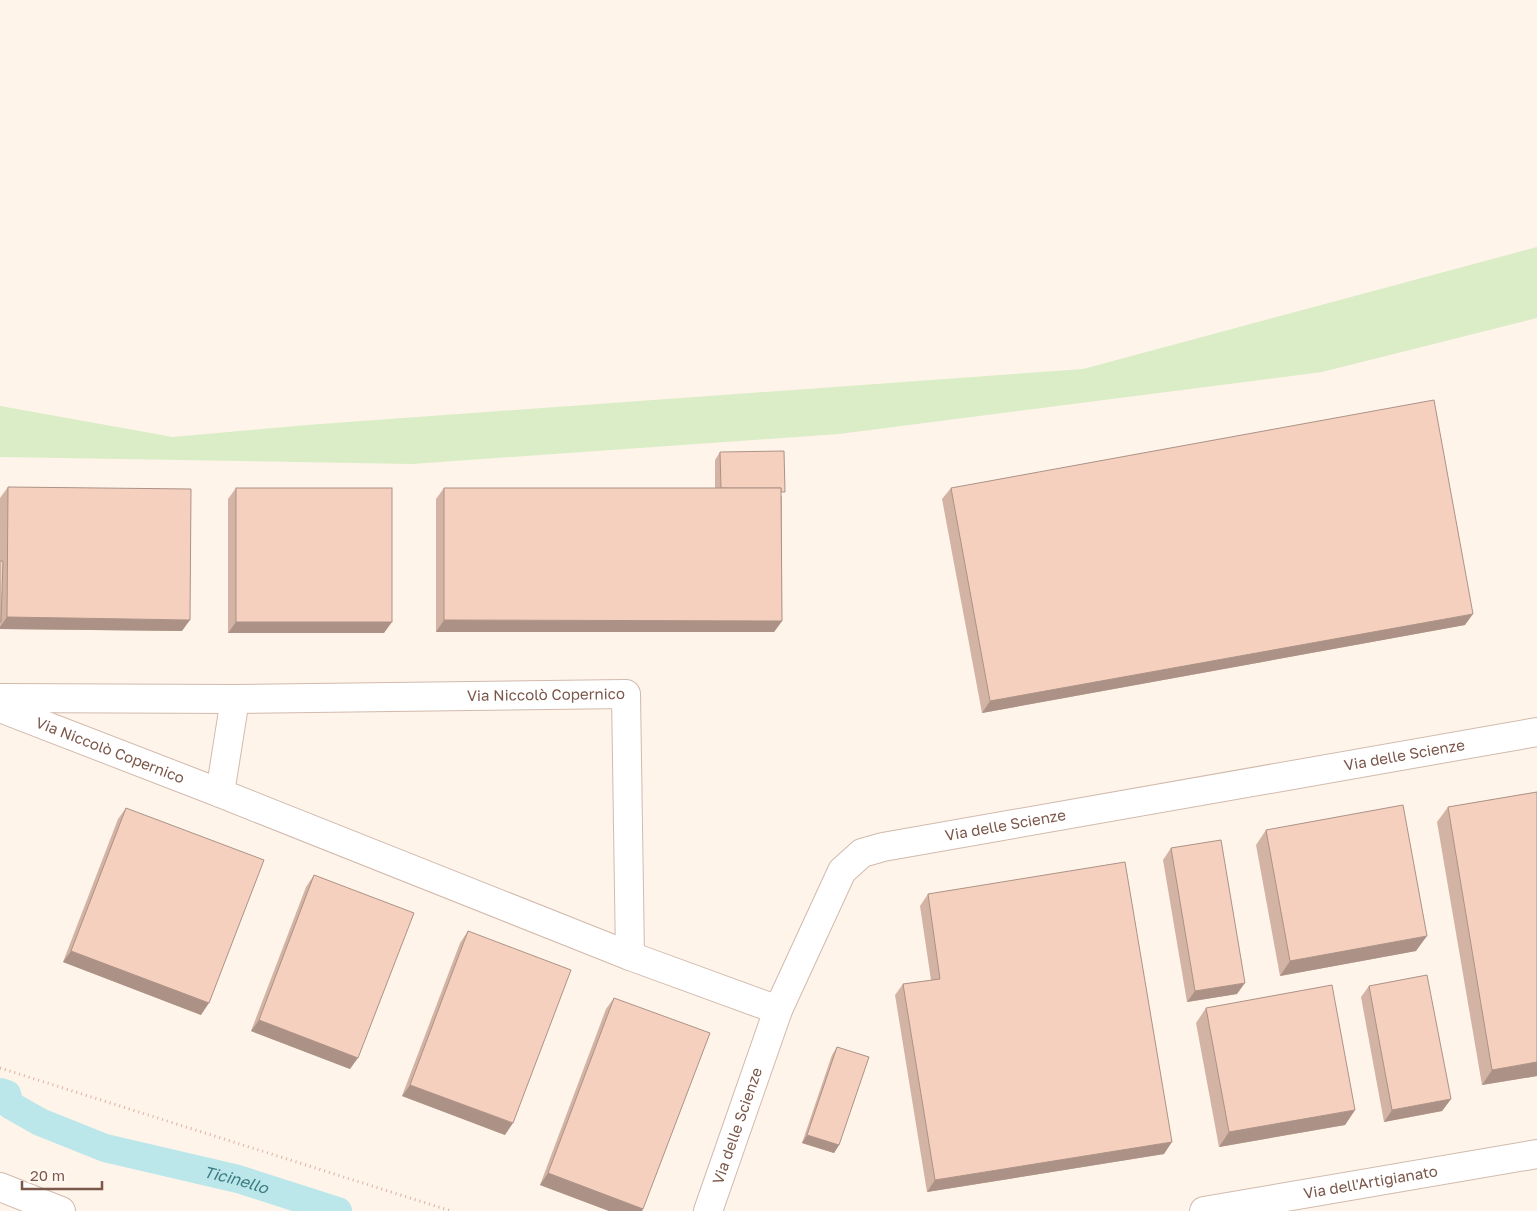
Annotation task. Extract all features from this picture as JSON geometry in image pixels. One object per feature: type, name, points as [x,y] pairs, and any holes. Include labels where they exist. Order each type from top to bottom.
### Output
[{"type":"street","name":"Via Niccolò Copernico","points":[[0,698],[235,699],[626,694],[630,956]]},
{"type":"street","points":[[220,793],[235,699]]},
{"type":"street","name":"Via Niccolò Copernico","points":[[0,708],[630,956],[778,1010]]},
{"type":"street","name":"Via delle Scienze","points":[[708,1211],[778,1010],[842,871],[862,853],[883,847],[1537,732]]},
{"type":"street","name":"Via dell'Artigianato","points":[[1204,1211],[1537,1154]]},
{"type":"street","points":[[0,1188],[61,1211]]},
{"type":"path","points":[[0,1068],[451,1211]]},
{"type":"green space","points":[[1537,247],[1537,318],[1322,372],[839,434],[412,464],[0,457],[0,406],[173,437],[307,425],[1083,369]]},
{"type":"building","points":[[1434,400],[1473,614],[990,701],[951,488]]},
{"type":"building","points":[[784,451],[785,492],[781,492],[781,488],[721,488],[720,452]]},
{"type":"building","points":[[8,487],[191,489],[190,620],[7,617]]},
{"type":"building","points":[[236,488],[392,488],[392,622],[236,622]]},
{"type":"building","points":[[444,488],[781,488],[782,621],[444,620]]},
{"type":"building","points":[[0,561],[3,561],[1,622],[0,622]]},
{"type":"building","points":[[1537,792],[1537,1062],[1492,1070],[1448,807]]},
{"type":"building","points":[[1403,805],[1427,936],[1290,961],[1266,830]]},
{"type":"building","points":[[126,808],[264,860],[209,1003],[71,951]]},
{"type":"building","points":[[1221,840],[1245,983],[1195,991],[1171,848]]},
{"type":"building","points":[[1125,862],[1172,1142],[935,1180],[903,984],[940,979],[928,894]]},
{"type":"building","points":[[314,875],[414,913],[358,1058],[259,1020]]},
{"type":"building","points":[[468,931],[571,970],[513,1123],[410,1085]]},
{"type":"building","points":[[1427,975],[1451,1099],[1392,1110],[1369,986]]},
{"type":"building","points":[[1332,985],[1355,1110],[1229,1132],[1206,1008]]},
{"type":"building","points":[[614,998],[710,1033],[643,1209],[548,1173]]},
{"type":"building","points":[[837,1047],[869,1057],[839,1145],[807,1135]]},
{"type":"waterway","name":"Ticinello","points":[[0,1092],[7,1094],[10,1105],[40,1122],[105,1148],[238,1179],[338,1211]]}]
